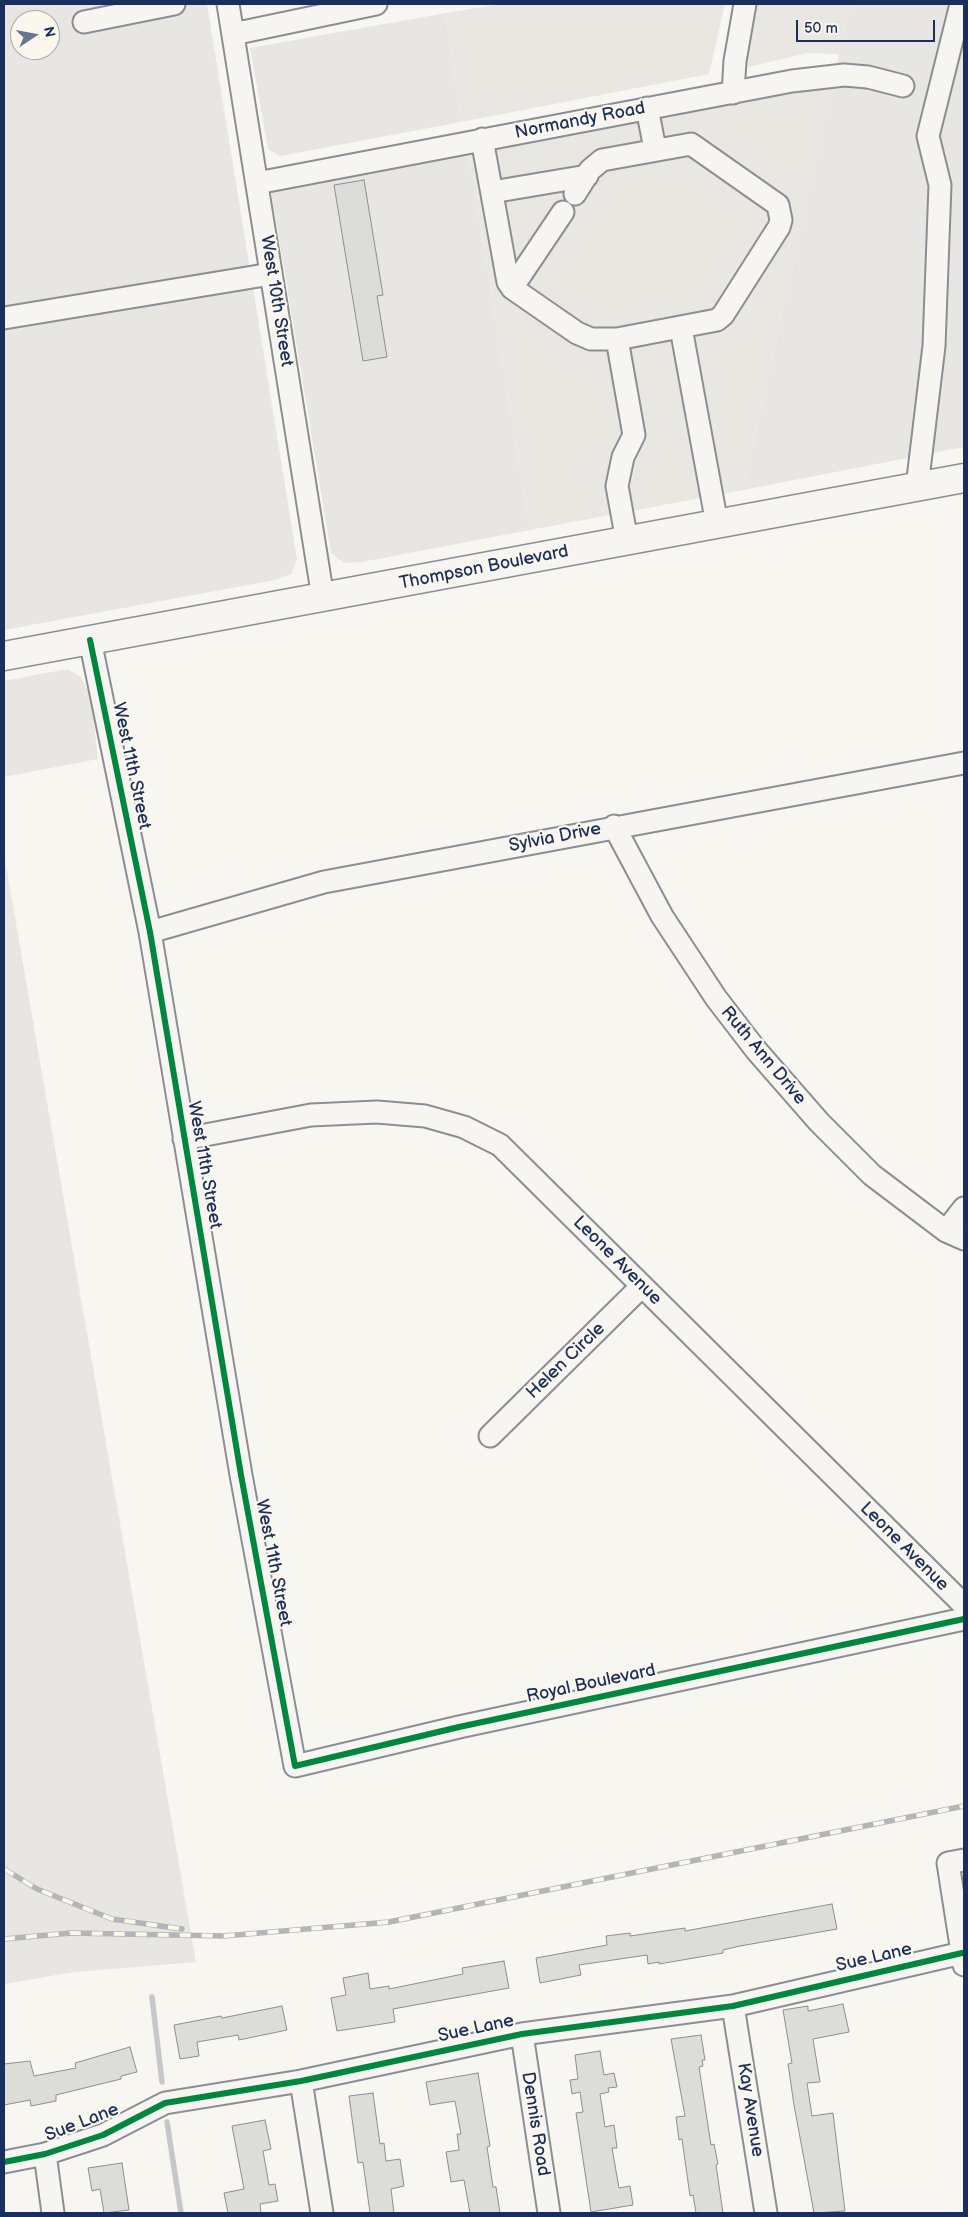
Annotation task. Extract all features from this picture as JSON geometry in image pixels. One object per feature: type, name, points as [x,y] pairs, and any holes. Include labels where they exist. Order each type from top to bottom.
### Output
[{"type":"main road","name":"Thompson Boulevard","points":[[4,656],[964,478]]},
{"type":"street","points":[[84,22],[174,4]]},
{"type":"street","name":"West 10th Street","points":[[228,4],[323,598]]},
{"type":"street","points":[[233,34],[376,4]]},
{"type":"street","points":[[733,93],[735,60],[745,4]]},
{"type":"street","points":[[917,487],[934,346],[940,184],[928,136],[961,4]]},
{"type":"street","name":"Normandy Road","points":[[257,183],[647,108],[844,75],[868,77],[903,86]]},
{"type":"street","points":[[647,108],[655,149]]},
{"type":"street","points":[[482,139],[506,276],[512,288],[586,338],[598,340],[617,339],[708,322],[723,315],[779,227],[781,212],[778,205],[691,144],[602,160],[587,176],[575,194]]},
{"type":"street","points":[[492,192],[587,176]]},
{"type":"street","points":[[512,288],[563,212]]},
{"type":"street","points":[[4,318],[271,274]]},
{"type":"street","points":[[681,328],[717,524]]},
{"type":"street","points":[[617,339],[634,435],[623,457],[617,486],[627,541]]},
{"type":"street","name":"West 11th Street","points":[[90,640],[150,932],[241,1475],[282,1696]]},
{"type":"street","name":"Sylvia Drive","points":[[150,932],[324,882],[614,826],[964,763]]},
{"type":"street","name":"Ruth Ann Drive","points":[[614,826],[662,916],[716,998],[756,1050],[819,1122],[872,1175],[955,1235]]},
{"type":"street","name":"Leone Avenue","points":[[184,1139],[311,1115],[377,1112],[425,1116],[464,1127],[500,1145],[964,1605]]},
{"type":"street","points":[[955,1235],[964,1208]]},
{"type":"street","name":"Helen Circle","points":[[490,1436],[642,1286]]},
{"type":"street","name":"Royal Boulevard","points":[[282,1696],[295,1766],[468,1725],[964,1620]]},
{"type":"street","points":[[963,1959],[948,1863],[964,1860]]},
{"type":"street","name":"Sue Lane","points":[[4,2162],[45,2154],[103,2135],[165,2103],[301,2081],[522,2034],[733,2006],[963,1959]]},
{"type":"street","name":"Kay Avenue","points":[[733,2006],[766,2213]]},
{"type":"street","name":"Dennis Road","points":[[522,2034],[549,2213]]},
{"type":"street","points":[[301,2081],[322,2213]]},
{"type":"street","points":[[45,2154],[53,2213]]},
{"type":"shaded area","points":[[4,4],[207,4],[297,559],[291,574],[275,580],[4,630]]},
{"type":"shaded area","points":[[502,4],[725,4],[709,74],[461,122],[446,13]]},
{"type":"shaded area","points":[[757,4],[850,4],[839,54],[807,53],[740,69]]},
{"type":"shaded area","points":[[850,4],[964,4],[964,447],[743,490]]},
{"type":"shaded area","points":[[446,13],[461,122],[280,156],[268,149],[250,48]]},
{"type":"shaded area","points":[[833,83],[743,490],[530,530],[467,144]]},
{"type":"shaded area","points":[[467,144],[530,530],[362,562],[344,563],[331,553],[271,190]]},
{"type":"shaded area","points":[[67,669],[81,677],[91,697],[98,759],[4,777],[4,681]]},
{"type":"shaded area","points":[[4,854],[196,1962],[74,1972],[4,1984]]},
{"type":"building","points":[[364,180],[383,295],[377,296],[387,357],[363,361],[334,185]]},
{"type":"building","points":[[832,1904],[837,1929],[740,1946],[723,1950],[723,1953],[659,1964],[659,1962],[648,1964],[647,1955],[579,1965],[581,1975],[540,1983],[536,1958],[607,1945],[606,1936],[630,1933],[630,1936],[685,1928],[685,1931]]},
{"type":"building","points":[[504,1961],[509,1988],[393,2009],[395,2022],[337,2031],[331,1998],[346,1995],[343,1978],[368,1973],[370,1989],[389,1986],[389,1989],[463,1974],[462,1968]]},
{"type":"building","points":[[843,2004],[849,2032],[813,2039],[820,2082],[807,2083],[812,2116],[833,2113],[845,2211],[814,2213],[794,2105],[788,2064],[792,2063],[783,2010],[808,2006],[808,2011]]},
{"type":"building","points":[[282,2006],[287,2030],[239,2040],[238,2035],[197,2042],[199,2056],[180,2059],[174,2025]]},
{"type":"building","points":[[701,2035],[705,2060],[702,2060],[703,2066],[699,2067],[711,2145],[714,2144],[718,2164],[716,2165],[723,2213],[696,2213],[693,2195],[690,2196],[682,2139],[679,2140],[676,2117],[685,2116],[671,2039]]},
{"type":"building","points":[[130,2047],[137,2072],[121,2076],[121,2079],[56,2095],[56,2101],[31,2106],[30,2100],[4,2105],[4,2064],[30,2061],[34,2076],[76,2068],[75,2063]]},
{"type":"building","points":[[600,2051],[604,2075],[614,2073],[617,2087],[608,2088],[609,2092],[600,2094],[605,2127],[614,2125],[617,2148],[612,2148],[619,2188],[630,2186],[633,2205],[591,2212],[576,2113],[583,2112],[580,2092],[572,2094],[570,2080],[578,2079],[575,2055]]},
{"type":"building","points":[[478,2073],[490,2146],[487,2147],[493,2187],[496,2187],[500,2213],[470,2213],[464,2180],[451,2182],[446,2152],[459,2150],[457,2134],[461,2134],[455,2101],[430,2105],[426,2082]]},
{"type":"building","points":[[373,2093],[380,2144],[384,2143],[386,2161],[400,2159],[404,2186],[391,2189],[394,2213],[370,2213],[363,2162],[358,2163],[349,2096]]},
{"type":"building","points":[[265,2120],[271,2149],[263,2151],[269,2185],[275,2184],[278,2201],[260,2204],[261,2213],[228,2213],[224,2193],[244,2189],[232,2126]]},
{"type":"building","points":[[122,2163],[129,2210],[104,2213],[100,2189],[92,2191],[88,2168]]},
{"type":"waterway","points":[[152,1997],[162,2082]]},
{"type":"waterway","points":[[167,2122],[181,2213]]},
{"type":"railway","points":[[4,1939],[71,1933],[224,1936],[389,1922],[964,1806]]},
{"type":"railway","points":[[4,1869],[37,1889],[112,1919],[182,1929]]},
{"type":"cycle path","points":[[90,640],[150,932],[241,1475],[295,1766],[459,1727],[964,1619]]},
{"type":"cycle path","points":[[4,2162],[45,2154],[103,2135],[165,2103],[301,2081],[522,2034],[733,2006],[962,1953]]}]
